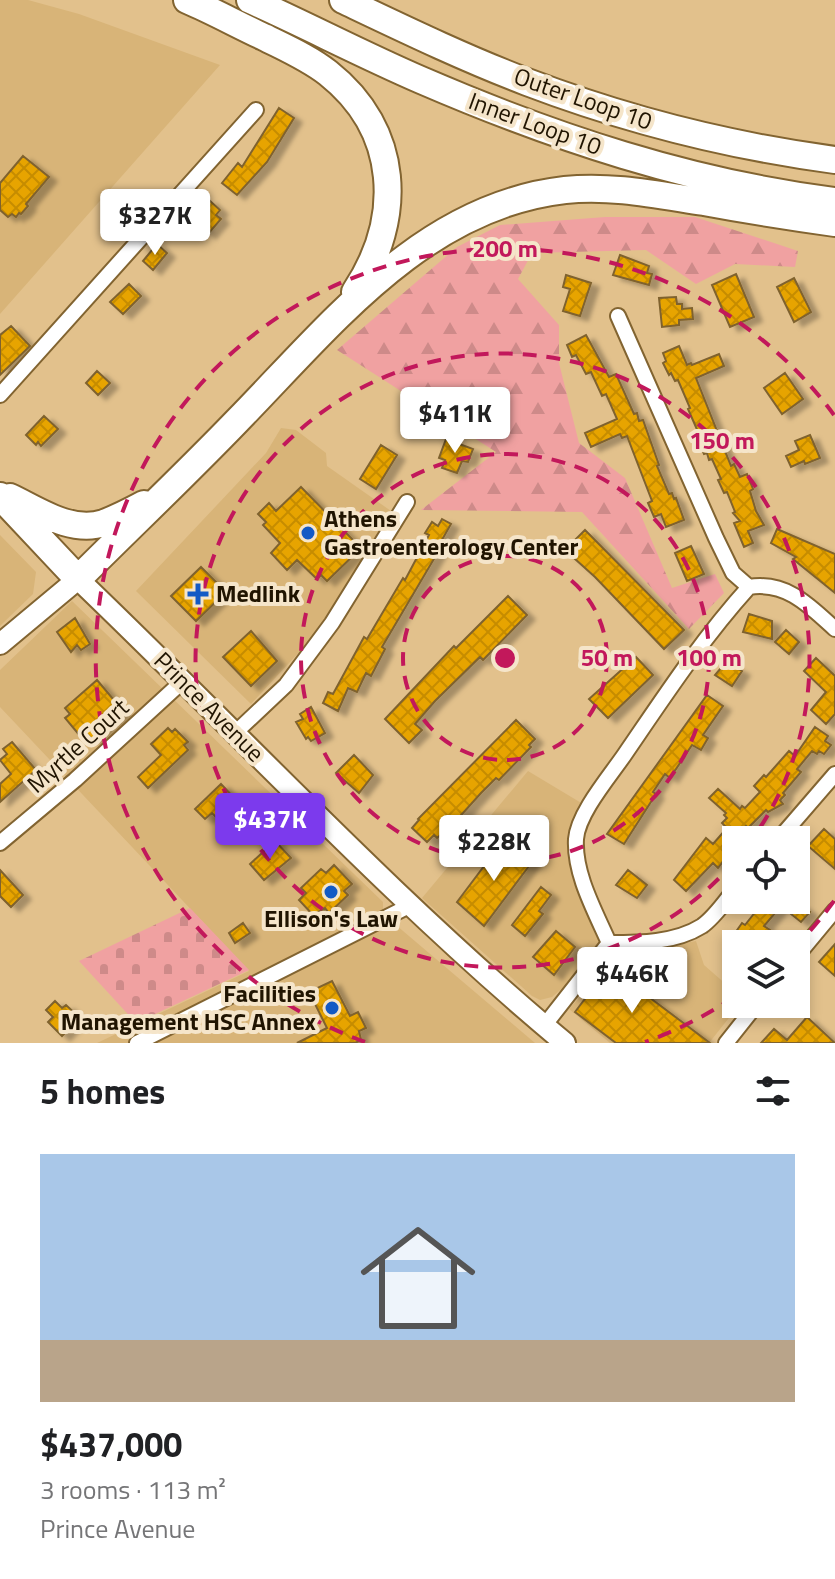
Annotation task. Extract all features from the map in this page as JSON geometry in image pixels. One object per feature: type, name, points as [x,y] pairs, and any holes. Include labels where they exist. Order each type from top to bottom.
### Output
[{"type":"highway","points":[[187,0],[325,70],[345,87],[372,124],[387,170],[389,196],[386,222],[370,267],[338,317]]},
{"type":"highway","name":"Inner Loop 10","points":[[250,0],[418,79],[551,133],[738,184],[835,201]]},
{"type":"highway","name":"Outer Loop 10","points":[[343,0],[489,67],[612,112],[699,136],[835,160]]},
{"type":"highway","points":[[78,579],[338,317],[416,248],[474,214],[536,195],[566,190],[631,190],[835,223]]},
{"type":"highway","points":[[0,494],[64,523],[81,526],[102,524],[165,494]]},
{"type":"highway","name":"Prince Avenue","points":[[0,494],[78,579]]},
{"type":"main road","points":[[0,644],[78,579]]},
{"type":"main road","name":"Prince Avenue","points":[[78,579],[184,680],[409,906],[565,1043]]},
{"type":"street","points":[[0,395],[256,110]]},
{"type":"street","points":[[618,316],[716,538],[733,573],[749,587]]},
{"type":"street","points":[[235,733],[286,685],[332,623],[407,502]]},
{"type":"street","points":[[609,943],[579,866],[576,835],[581,820],[693,655],[749,587],[763,584],[787,589],[835,629]]},
{"type":"street","name":"Myrtle Court","points":[[0,843],[75,780],[184,680]]},
{"type":"street","points":[[790,826],[835,774]]},
{"type":"street","points":[[544,1026],[609,943],[663,940],[691,931],[704,925],[722,904]]},
{"type":"street","points":[[137,1043],[409,906]]},
{"type":"street","points":[[810,940],[835,910]]},
{"type":"street","points":[[726,1043],[746,1018]]},
{"type":"shaded area","points":[[0,0],[28,0],[79,14],[220,65],[0,314]]},
{"type":"shaded area","points":[[281,428],[296,430],[326,453],[327,466],[391,511],[315,635],[251,704],[136,591],[266,453]]},
{"type":"shaded area","points":[[0,535],[36,572],[33,594],[0,626]]},
{"type":"shaded area","points":[[72,601],[383,902],[383,914],[535,1043],[97,1043],[249,971],[0,707],[0,670]]},
{"type":"shaded area","points":[[528,771],[583,804],[570,835],[568,857],[582,903],[600,938],[597,947],[565,986],[552,997],[540,1000],[422,898]]},
{"type":"shaded area","points":[[696,941],[704,965],[722,981],[722,1018],[729,1018],[709,1043],[610,1043],[569,1009],[618,954]]},
{"type":"green space","points":[[605,217],[695,217],[798,251],[795,267],[735,264],[696,284],[646,250],[532,253],[518,279],[559,325],[559,363],[579,443],[625,478],[672,588],[715,574],[724,593],[689,629],[582,512],[421,510],[496,452],[337,350],[457,247],[500,225]]},
{"type":"green space","points":[[190,908],[249,970],[136,1023],[79,961]]},
{"type":"building","points":[[279,108],[294,118],[267,162],[237,195],[222,183],[238,163],[242,167]]},
{"type":"building","points":[[23,156],[49,177],[21,214],[8,217],[0,210],[0,183]]},
{"type":"building","points":[[209,200],[220,210],[216,215],[221,219],[208,234],[192,220]]},
{"type":"building","points":[[157,244],[167,253],[153,270],[143,261]]},
{"type":"building","points":[[620,255],[649,266],[647,273],[652,274],[649,285],[613,275]]},
{"type":"building","points":[[736,274],[754,317],[730,327],[712,285]]},
{"type":"building","points":[[566,275],[591,283],[580,316],[563,311],[570,289],[563,287]]},
{"type":"building","points":[[794,278],[811,312],[794,322],[777,287]]},
{"type":"building","points":[[129,284],[141,296],[123,314],[110,302]]},
{"type":"building","points":[[676,297],[682,309],[692,308],[693,319],[679,320],[679,325],[662,327],[659,298]]},
{"type":"building","points":[[11,326],[30,346],[0,375],[0,335]]},
{"type":"building","points":[[586,335],[609,377],[616,374],[634,414],[637,413],[639,421],[643,420],[657,466],[669,494],[676,498],[684,520],[666,527],[661,514],[654,517],[648,503],[652,501],[627,436],[622,438],[620,434],[591,447],[585,433],[617,419],[606,394],[602,396],[591,372],[586,374],[567,345]]},
{"type":"building","points":[[679,346],[687,365],[719,354],[724,366],[696,378],[731,466],[734,464],[740,477],[747,474],[756,511],[764,525],[748,531],[753,543],[744,547],[734,523],[740,521],[718,480],[721,479],[712,459],[709,460],[707,453],[704,454],[699,442],[702,441],[678,380],[675,381],[671,373],[669,375],[663,363],[666,361],[663,353]]},
{"type":"building","points":[[97,371],[110,383],[98,395],[86,383]]},
{"type":"building","points":[[785,373],[803,399],[782,414],[764,388]]},
{"type":"building","points":[[44,416],[58,429],[41,446],[26,435]]},
{"type":"building","points":[[810,435],[820,458],[791,467],[786,456],[799,450],[795,441]]},
{"type":"building","points":[[446,439],[473,449],[468,462],[462,461],[457,473],[442,468],[445,460],[439,458]]},
{"type":"building","points":[[381,445],[397,455],[376,489],[360,479]]},
{"type":"building","name":"Athens Gastroenterology Center","points":[[301,487],[354,541],[351,544],[358,551],[327,581],[321,575],[317,579],[297,560],[287,570],[271,553],[280,543],[263,525],[266,522],[258,514],[269,503],[276,511]]},
{"type":"building","points":[[442,519],[451,524],[439,545],[441,547],[382,647],[385,649],[371,676],[366,673],[357,692],[348,688],[338,711],[323,703],[328,692],[333,694],[364,637],[367,639],[403,578],[405,580],[429,535],[425,533],[432,522],[438,526]]},
{"type":"building","points":[[777,529],[835,554],[835,593],[793,559],[796,557],[771,543]]},
{"type":"building","points":[[585,530],[684,630],[664,649],[565,550]]},
{"type":"building","points":[[691,546],[704,574],[687,581],[675,553]]},
{"type":"building","name":"Medlink","points":[[201,567],[226,592],[196,621],[171,596]]},
{"type":"building","points":[[508,596],[527,615],[483,660],[480,657],[435,701],[415,724],[422,730],[409,743],[385,719],[454,646],[456,648]]},
{"type":"building","points":[[749,614],[772,621],[772,639],[743,632]]},
{"type":"building","points":[[75,618],[90,644],[81,650],[77,645],[71,652],[57,632]]},
{"type":"building","points":[[786,630],[799,642],[789,654],[775,642]]},
{"type":"building","points":[[251,631],[277,661],[251,686],[223,657]]},
{"type":"building","points":[[636,657],[653,675],[608,718],[589,699]]},
{"type":"building","points":[[816,658],[835,676],[835,714],[826,724],[811,710],[826,692],[804,671]]},
{"type":"building","points":[[726,662],[742,671],[732,686],[715,675]]},
{"type":"building","points":[[97,680],[124,712],[92,739],[86,733],[81,737],[65,718],[70,714],[65,708]]},
{"type":"building","points":[[707,695],[723,706],[703,735],[708,738],[701,750],[692,745],[670,778],[665,774],[624,844],[607,834]]},
{"type":"building","points":[[311,707],[325,733],[311,741],[308,737],[306,739],[296,722],[303,719],[300,714]]},
{"type":"building","points":[[516,720],[535,739],[529,745],[531,747],[499,780],[496,778],[481,793],[445,833],[437,838],[434,835],[427,842],[412,828],[418,819]]},
{"type":"building","points":[[815,727],[828,736],[825,741],[831,745],[824,754],[812,751],[797,769],[801,772],[783,793],[785,795],[780,800],[783,804],[768,812],[766,810],[750,826],[725,826],[722,823],[727,818],[726,813],[709,798],[718,789],[740,809],[742,806],[745,808],[760,792],[754,786],[764,775],[766,777],[789,751],[795,756]]},
{"type":"building","points":[[168,728],[172,732],[175,729],[188,742],[184,745],[188,750],[148,788],[138,777],[161,755],[151,744]]},
{"type":"building","points":[[12,742],[36,770],[0,802],[0,784],[11,774],[0,760],[7,754],[3,749]]},
{"type":"building","points":[[354,755],[373,775],[359,793],[336,773]]},
{"type":"building","points":[[221,784],[240,804],[232,812],[228,808],[217,818],[212,813],[205,819],[195,809]]},
{"type":"building","points":[[824,829],[835,839],[835,869],[810,848]]},
{"type":"building","points":[[722,834],[722,863],[718,868],[713,863],[686,891],[674,880],[706,838],[713,844]]},
{"type":"building","points":[[275,841],[291,858],[264,880],[250,864]]},
{"type":"building","points":[[503,841],[532,862],[484,926],[457,902]]},
{"type":"building","points":[[334,865],[352,884],[344,891],[348,895],[329,913],[325,908],[313,915],[299,900],[306,893],[301,888],[321,869],[326,873]]},
{"type":"building","points":[[0,870],[23,895],[11,907],[0,896]]},
{"type":"building","points":[[628,870],[647,885],[637,898],[616,885]]},
{"type":"building","points":[[541,887],[551,895],[539,911],[543,914],[525,936],[512,925]]},
{"type":"building","points":[[754,914],[774,914],[764,926],[770,930],[737,930],[742,923],[745,925]]},
{"type":"building","points":[[791,914],[808,914],[801,922]]},
{"type":"building","points":[[243,923],[250,933],[235,943],[229,933]]},
{"type":"building","points":[[556,931],[575,947],[554,975],[533,957]]},
{"type":"building","points":[[835,944],[835,976],[819,962]]},
{"type":"building","points":[[609,967],[710,1043],[616,1043],[575,1012]]},
{"type":"building","name":"Facilities Management HSC Annex","points":[[332,981],[350,1016],[358,1012],[366,1028],[359,1031],[361,1040],[355,1043],[297,1043],[327,1028],[309,992]]},
{"type":"building","points":[[55,1001],[62,1008],[66,1005],[80,1018],[62,1036],[48,1022],[53,1017],[46,1010]]},
{"type":"building","points":[[808,1018],[835,1043],[761,1043],[774,1029],[787,1040]]},
{"type":"place","name":"Athens Gastroenterology Center","points":[[308,533]]},
{"type":"place","name":"Medlink","points":[[198,594]]},
{"type":"place","name":"Ellison's Law","points":[[331,892]]},
{"type":"place","name":"Facilities Management HSC Annex","points":[[332,1008]]}]
